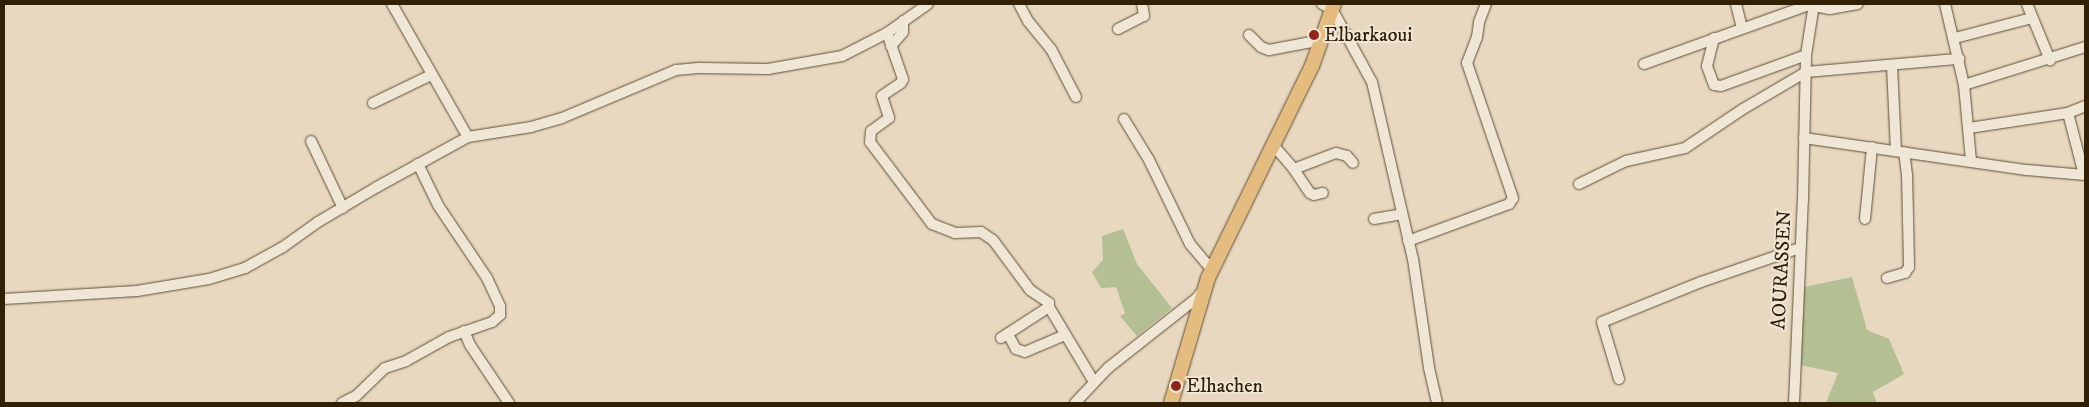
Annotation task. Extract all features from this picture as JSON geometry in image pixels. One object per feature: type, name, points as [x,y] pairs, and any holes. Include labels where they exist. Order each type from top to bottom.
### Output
[{"type":"main road","points":[[1171,403],[1204,290],[1215,263],[1274,146],[1322,40],[1329,5]]},
{"type":"street","points":[[392,4],[468,137]]},
{"type":"street","points":[[4,299],[137,291],[209,279],[246,268],[266,258],[343,208],[468,137],[531,127],[562,118],[676,70],[701,68],[756,70],[823,61],[857,49],[887,33],[928,4]]},
{"type":"street","points":[[1018,4],[1028,21],[1051,49],[1076,97]]},
{"type":"street","points":[[1118,29],[1144,16],[1142,4]]},
{"type":"street","points":[[1408,241],[1509,204],[1513,198],[1467,63],[1477,37],[1479,22],[1486,4]]},
{"type":"street","points":[[1736,4],[1742,28]]},
{"type":"street","points":[[1644,64],[1811,4],[1830,9],[1858,4]]},
{"type":"street","name":"AOURASSEN","points":[[1794,403],[1806,55],[1811,4]]},
{"type":"street","points":[[1945,4],[1955,38],[1964,85],[1971,161]]},
{"type":"street","points":[[2027,4],[2050,60]]},
{"type":"street","points":[[1329,5],[1372,82],[1408,241],[1437,403]]},
{"type":"street","points":[[1955,38],[2032,18]]},
{"type":"street","points":[[891,46],[903,32],[903,21]]},
{"type":"street","points":[[887,33],[903,79],[902,83],[883,95],[889,118],[871,130],[870,142],[932,224],[946,231],[981,232],[988,236],[1027,286],[1050,303],[1049,306],[1065,335],[1094,382]]},
{"type":"street","points":[[1249,35],[1261,47],[1269,50],[1322,40]]},
{"type":"street","points":[[1714,38],[1707,66],[1714,85],[1721,86],[1806,55]]},
{"type":"street","points":[[1964,85],[2050,60],[2085,47]]},
{"type":"street","points":[[1579,184],[1626,161],[1685,148],[1743,108],[1806,72],[1959,59]]},
{"type":"street","points":[[1887,278],[1905,273],[1909,267],[1906,175],[1900,151],[1892,66]]},
{"type":"street","points":[[373,103],[431,75]]},
{"type":"street","points":[[1969,128],[2068,113],[2085,106]]},
{"type":"street","points":[[1804,138],[2027,170],[2084,175],[2068,113]]},
{"type":"street","points":[[1124,119],[1149,160],[1190,244],[1208,265],[1215,263]]},
{"type":"street","points":[[311,142],[343,208]]},
{"type":"street","points":[[1274,146],[1294,168],[1310,193],[1314,195],[1323,193]]},
{"type":"street","points":[[1865,220],[1872,147]]},
{"type":"street","points":[[1294,168],[1336,153],[1347,156],[1353,163]]},
{"type":"street","points":[[342,403],[357,400],[385,368],[406,361],[449,337],[492,322],[500,315],[500,306],[483,271],[438,205],[418,164]]},
{"type":"street","points":[[1374,219],[1401,214]]},
{"type":"street","points":[[1619,379],[1602,322],[1701,282],[1800,248]]},
{"type":"street","points":[[1075,403],[1108,368],[1197,298],[1204,290]]},
{"type":"street","points":[[1049,306],[1004,336],[1016,349],[1025,352],[1065,335]]},
{"type":"street","points":[[464,331],[470,345],[509,403]]},
{"type":"green space","points":[[1123,229],[1137,264],[1172,308],[1137,336],[1120,316],[1125,313],[1116,287],[1101,288],[1092,272],[1103,260],[1102,236]]},
{"type":"green space","points":[[1852,277],[1867,330],[1889,339],[1904,374],[1873,392],[1877,403],[1826,403],[1838,373],[1800,365],[1804,287]]},
{"type":"place","name":"Elbarkaoui","points":[[1314,35]]},
{"type":"place","name":"Elhachen","points":[[1176,386]]}]
